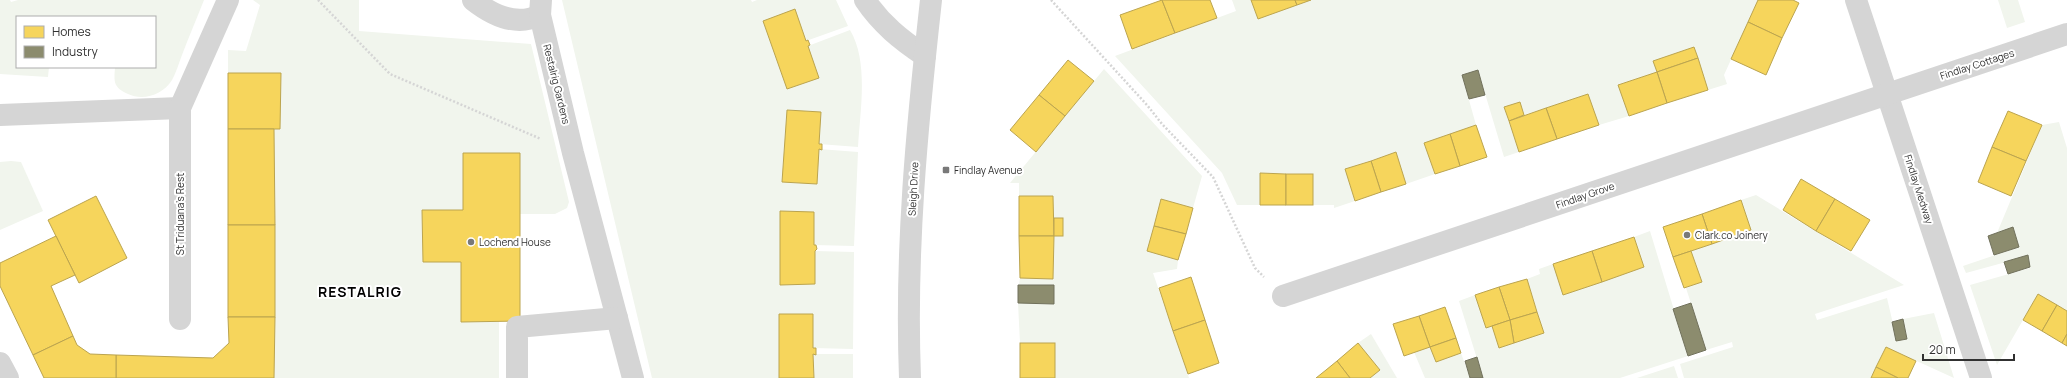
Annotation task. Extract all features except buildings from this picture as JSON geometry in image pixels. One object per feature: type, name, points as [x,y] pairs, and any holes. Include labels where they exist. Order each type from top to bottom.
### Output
[{"type":"street","name":"St Triduana's Rest","points":[[180,319],[180,108],[228,0]]},
{"type":"street","name":"Restalrig Gardens","points":[[473,0],[489,11],[510,20],[518,21],[541,8],[573,153],[633,378]]},
{"type":"street","points":[[865,0],[874,13],[897,37],[925,56]]},
{"type":"street","name":"Sleigh Drive","points":[[910,378],[910,282],[914,158],[932,0]]},
{"type":"street","name":"Findlay Medway","points":[[1856,0],[1981,378]]},
{"type":"street","name":"Findlay Cottages","points":[[1887,93],[2067,34]]},
{"type":"street","name":"Findlay Grove","points":[[1283,296],[1887,93]]},
{"type":"street","points":[[0,115],[180,108]]},
{"type":"street","points":[[517,378],[517,327],[617,318]]},
{"type":"street","points":[[0,363],[8,378]]},
{"type":"path","points":[[318,0],[390,74],[573,153]]},
{"type":"path","points":[[1051,0],[1147,105],[1162,124],[1213,177],[1255,268],[1283,296]]},
{"type":"shaded area","points":[[0,0],[10,0],[11,2],[18,0],[204,0],[172,80],[163,90],[158,93],[146,97],[134,96],[120,89],[115,80],[115,68],[156,68],[156,16],[16,16],[16,68],[49,68],[48,77],[0,74]]},
{"type":"shaded area","points":[[253,0],[359,0],[359,31],[531,44],[569,202],[567,208],[555,214],[520,214],[520,153],[463,153],[463,210],[422,210],[423,262],[461,262],[499,321],[499,378],[274,378],[274,129],[280,129],[281,73],[228,73],[228,50],[246,51],[260,5]]},
{"type":"shaded area","points":[[562,0],[751,0],[752,2],[757,0],[836,0],[848,26],[806,41],[795,10],[763,21],[787,89],[818,78],[808,46],[850,30],[860,57],[862,87],[858,147],[819,144],[821,112],[787,110],[782,182],[817,184],[819,149],[858,152],[854,246],[814,245],[814,212],[781,211],[781,285],[815,284],[815,251],[854,252],[853,349],[813,348],[813,314],[779,314],[779,378],[652,378]]},
{"type":"shaded area","points":[[1232,0],[1251,0],[1258,19],[1311,0],[1758,0],[1724,75],[1727,84],[1708,90],[1694,47],[1653,61],[1657,72],[1619,84],[1629,116],[1599,125],[1588,94],[1524,115],[1519,102],[1504,108],[1519,152],[1504,157],[1478,70],[1462,75],[1476,125],[1424,143],[1435,174],[1406,184],[1396,152],[1345,169],[1355,201],[1334,208],[1334,205],[1313,205],[1313,174],[1260,173],[1260,205],[1237,205],[1222,173],[1115,56],[1236,11]]},
{"type":"shaded area","points":[[1998,0],[2018,0],[2025,22],[2007,28]]},
{"type":"shaded area","points":[[1104,69],[1202,176],[1193,208],[1161,199],[1148,251],[1178,260],[1177,269],[1153,273],[1189,378],[1055,378],[1055,343],[1020,343],[1018,303],[1054,303],[1054,285],[1019,285],[1020,278],[1053,278],[1054,236],[1063,236],[1063,219],[1054,218],[1053,196],[1019,196],[1019,183],[1010,183]]},
{"type":"shaded area","points":[[2059,122],[2067,148],[2067,311],[2038,294],[1997,365],[1970,285],[2030,268],[2028,256],[1966,273],[1963,266],[2019,247],[2013,228],[1997,233],[2042,125]]},
{"type":"shaded area","points":[[0,162],[21,162],[43,211],[0,230]]},
{"type":"shaded area","points":[[1756,195],[1904,285],[1815,314],[1817,320],[1887,298],[1897,341],[1907,339],[1903,319],[1934,313],[1954,378],[1886,347],[1871,378],[1684,378],[1680,364],[1733,347],[1732,342],[1706,350],[1686,288],[1702,282],[1691,251],[1751,230],[1741,200]]},
{"type":"shaded area","points":[[1650,231],[1688,356],[1620,378],[1483,378],[1459,301],[1475,295],[1486,328],[1492,326],[1499,347],[1544,333],[1527,279],[1540,274],[1539,269],[1553,264],[1564,295],[1644,267],[1634,237]]},
{"type":"shaded area","points":[[1371,334],[1397,378],[1370,378],[1380,370],[1358,343]]},
{"type":"shaded area","points":[[1430,347],[1436,361],[1461,353],[1470,378],[1425,378],[1414,352]]},
{"type":"shaded area","points":[[813,354],[853,354],[853,378],[814,378]]},
{"type":"shaded area","points":[[1674,366],[1678,378],[1637,378]]},
{"type":"place","name":"Findlay Avenue","points":[[946,170]]},
{"type":"place","name":"Clark.co Joinery","points":[[1687,235]]},
{"type":"place","name":"Lochend House","points":[[471,242]]},
{"type":"district","name":"RESTALRIG","points":[[360,291]]}]
